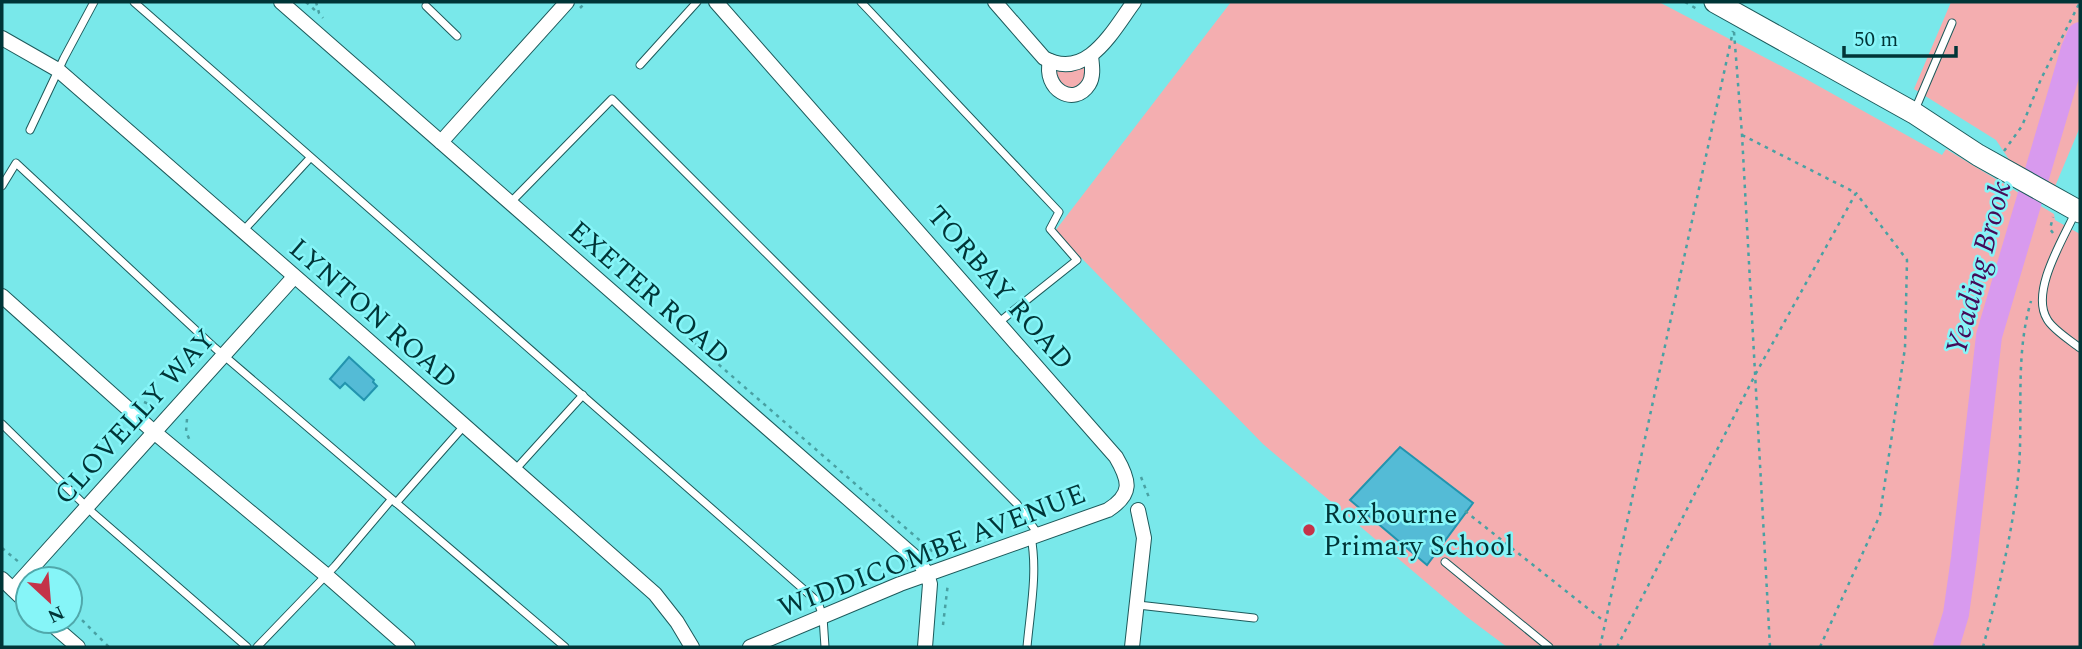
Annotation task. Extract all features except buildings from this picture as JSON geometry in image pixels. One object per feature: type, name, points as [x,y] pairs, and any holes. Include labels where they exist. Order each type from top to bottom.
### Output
[{"type":"street","points":[[441,142],[568,2]]},
{"type":"street","name":"TORBAY ROAD","points":[[716,2],[1116,457],[1127,484],[1125,494]]},
{"type":"street","points":[[995,2],[1044,58],[1064,64],[1091,57],[1134,2]]},
{"type":"street","points":[[1715,2],[1738,11],[1914,113],[1978,155],[2078,211]]},
{"type":"street","name":"EXETER ROAD","points":[[285,3],[510,204],[917,559],[927,574]]},
{"type":"street","name":"LYNTON ROAD","points":[[2,38],[58,70],[464,426],[654,594],[677,622],[692,647]]},
{"type":"street","points":[[1050,61],[1048,70],[1052,85],[1067,95],[1083,90],[1090,84],[1091,57]]},
{"type":"street","name":"CLOVELLY WAY","points":[[7,584],[87,507],[294,277]]},
{"type":"street","points":[[2,296],[155,432],[408,647]]},
{"type":"street","name":"WIDDICOMBE AVENUE","points":[[750,647],[927,574],[1108,510],[1119,503],[1125,494]]},
{"type":"street","name":"TORBAY ROAD","points":[[1132,647],[1144,538],[1138,510]]},
{"type":"street","points":[[925,647],[930,598],[927,574]]},
{"type":"street","points":[[64,635],[78,647]]},
{"type":"lane","points":[[30,130],[94,2]]},
{"type":"lane","points":[[134,2],[818,602],[823,617],[825,647]]},
{"type":"lane","points":[[640,65],[697,2]]},
{"type":"lane","points":[[861,2],[1059,212],[1050,229],[1077,260],[998,323]]},
{"type":"lane","points":[[426,3],[457,36]]},
{"type":"lane","points":[[1914,113],[1952,23]]},
{"type":"lane","points":[[510,204],[612,99],[1017,504],[1035,535],[1027,647]]},
{"type":"lane","points":[[242,232],[310,158]]},
{"type":"lane","points":[[2,186],[16,163],[223,355],[565,647]]},
{"type":"lane","points":[[2078,211],[2042,286],[2042,304],[2047,320],[2080,348]]},
{"type":"lane","points":[[514,471],[583,395]]},
{"type":"lane","points":[[2,424],[87,507],[247,647]]},
{"type":"lane","points":[[257,647],[464,426]]},
{"type":"lane","name":"TORBAY ROAD","points":[[1125,494],[1138,510]]},
{"type":"lane","points":[[1445,562],[1549,647]]},
{"type":"lane","points":[[1138,605],[1254,618]]},
{"type":"path","points":[[2004,151],[2022,126],[2041,79],[2080,2]]},
{"type":"path","points":[[1600,647],[1734,29],[1770,647]]},
{"type":"path","points":[[1742,135],[1856,193],[1907,260],[1905,348],[1880,515],[1820,647]]},
{"type":"path","points":[[1617,647],[1755,375],[1856,193]]},
{"type":"path","points":[[2054,214],[2050,229],[2056,239]]},
{"type":"path","points":[[1983,647],[2011,531],[2019,469],[2020,384],[2025,321],[2032,297]]},
{"type":"path","points":[[142,401],[159,409]]},
{"type":"path","points":[[187,417],[186,432],[190,442]]},
{"type":"path","points":[[1465,511],[1605,622]]},
{"type":"path","points":[[84,622],[109,647]]},
{"type":"shaded area","points":[[1231,2],[1659,2],[1806,79],[1942,155],[1946,149],[2054,214],[2055,220],[2080,234],[2080,647],[1507,647],[1467,617],[1263,444],[1055,231]]},
{"type":"shaded area","points":[[1951,2],[2080,2],[2080,127],[2051,196],[2024,182],[1996,140],[1914,89]]},
{"type":"shaded area","points":[[1087,66],[1085,83],[1074,90],[1058,85],[1053,70],[1071,71]]},
{"type":"waterway","name":"Yeading Brook","points":[[1946,647],[1956,614],[1964,558],[1989,336],[2080,35]]},
{"type":"place","name":"Roxbourne Primary School","points":[[1309,530]]}]
